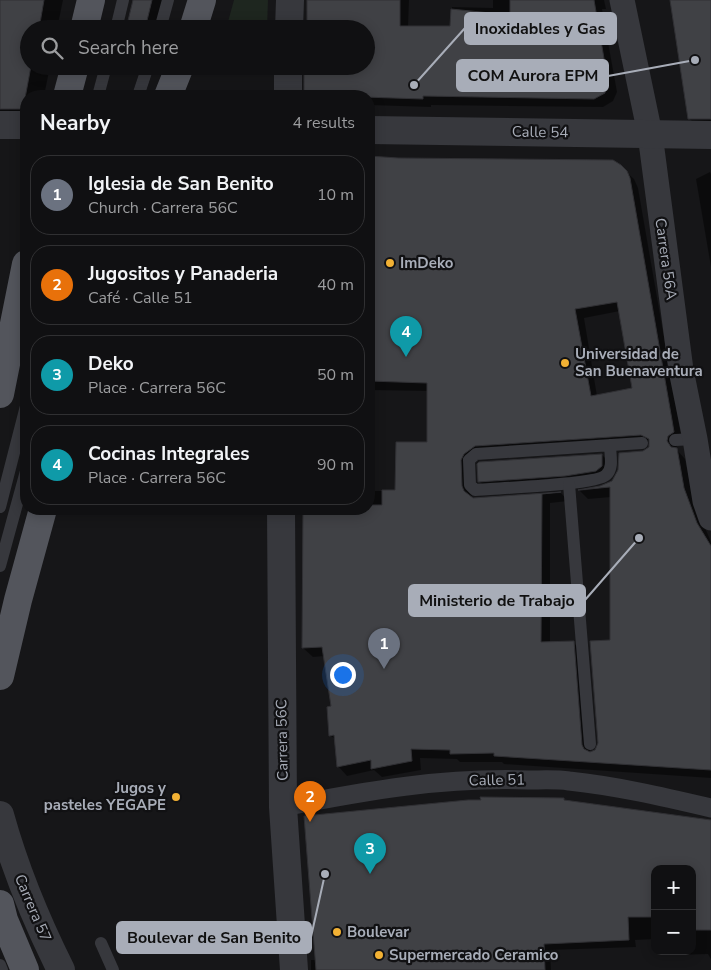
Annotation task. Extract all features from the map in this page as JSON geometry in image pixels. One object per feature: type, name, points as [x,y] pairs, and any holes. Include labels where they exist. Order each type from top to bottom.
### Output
[{"type":"main road","points":[[86,20],[91,0]]},
{"type":"main road","points":[[196,20],[202,0]]},
{"type":"main road","points":[[69,90],[73,75]]},
{"type":"main road","points":[[170,90],[176,75]]},
{"type":"main road","points":[[0,394],[20,294]]},
{"type":"main road","points":[[0,676],[15,610],[41,515]]},
{"type":"main road","points":[[0,904],[4,920],[25,970]]},
{"type":"street","points":[[289,20],[290,0]]},
{"type":"street","name":"Carrera 56A","points":[[622,0],[650,134],[681,370],[685,440],[711,518]]},
{"type":"street","points":[[288,75],[288,90]]},
{"type":"street","points":[[0,125],[20,126]]},
{"type":"street","name":"Calle 54","points":[[375,130],[711,135]]},
{"type":"street","name":"Carrera 56C","points":[[281,515],[283,807],[294,970]]},
{"type":"street","name":"Calle 51","points":[[283,807],[363,791],[430,782],[500,779],[567,781],[616,787],[711,808]]},
{"type":"street","name":"Carrera 57","points":[[0,815],[30,903],[61,970]]},
{"type":"lane","points":[[118,20],[123,0]]},
{"type":"lane","points":[[162,20],[168,0]]},
{"type":"lane","points":[[100,90],[104,75]]},
{"type":"lane","points":[[140,90],[145,75]]},
{"type":"lane","points":[[0,507],[20,429]]},
{"type":"lane","points":[[610,445],[611,468],[606,476],[596,479],[569,484],[475,490],[470,485],[469,460],[476,454],[610,445],[642,443]]},
{"type":"lane","points":[[569,484],[590,744]]},
{"type":"lane","points":[[0,566],[20,493]]},
{"type":"lane","points":[[101,943],[113,970]]},
{"type":"lane","points":[[0,965],[2,970]]},
{"type":"shaded area","points":[[234,0],[268,0],[267,20],[228,20]]},
{"type":"building","points":[[0,0],[44,0],[41,20],[20,20],[20,75],[29,75],[27,90],[20,90],[20,109],[0,109]]},
{"type":"building","points":[[133,0],[152,0],[147,20],[128,20]]},
{"type":"building","points":[[307,0],[400,0],[400,26],[450,26],[451,9],[510,15],[510,0],[594,0],[608,82],[607,87],[605,88],[605,93],[594,99],[423,96],[423,99],[375,97],[375,90],[304,90],[304,75],[375,75],[375,20],[307,20]]},
{"type":"building","points":[[670,0],[711,0],[711,119],[688,119]]},
{"type":"building","points":[[375,156],[613,160],[621,165],[627,171],[630,178],[674,432],[668,436],[667,441],[671,447],[677,448],[684,488],[697,523],[711,546],[711,770],[494,756],[494,753],[450,754],[450,750],[411,749],[412,761],[371,769],[371,760],[337,767],[334,735],[329,736],[327,707],[331,706],[322,647],[302,648],[303,515],[375,515],[375,505],[382,505],[382,490],[395,490],[396,442],[427,442],[427,383],[375,381]],"holes":[[[617,302],[632,388],[591,396],[575,309]],[[641,435],[649,439],[649,447],[643,451],[619,453],[618,470],[612,481],[600,486],[578,490],[610,487],[610,640],[590,641],[598,743],[595,750],[590,752],[584,749],[582,745],[574,641],[541,642],[542,494],[561,492],[473,498],[464,491],[462,486],[461,460],[464,454],[475,446]]]},
{"type":"building","points":[[602,454],[602,466],[596,471],[565,476],[478,482],[477,464],[479,462]]},
{"type":"building","points":[[480,797],[564,798],[564,800],[711,820],[711,930],[696,930],[696,865],[651,865],[651,917],[628,917],[629,940],[544,944],[545,970],[316,970],[304,816],[481,800]]},
{"type":"place","name":"COM Aurora EPM","points":[[695,60]]},
{"type":"place","name":"Inoxidables y Gas","points":[[414,85]]},
{"type":"place","name":"ImDeko","points":[[390,263]]},
{"type":"place","name":"Cocinas Integrales","points":[[406,357]]},
{"type":"place","name":"Universidad de San Buenaventura","points":[[565,363]]},
{"type":"place","name":"Ministerio de Trabajo","points":[[639,538]]},
{"type":"place","name":"Iglesia de San Benito","points":[[384,669]]},
{"type":"place","name":"Jugos y pasteles YEGAPE","points":[[176,797]]},
{"type":"place","name":"Jugositos y Panaderia","points":[[310,822]]},
{"type":"place","name":"Boulevar de San Benito","points":[[325,874]]},
{"type":"place","name":"Deko","points":[[370,874]]},
{"type":"place","name":"Boulevar","points":[[337,932]]},
{"type":"place","name":"Supermercado Ceramico","points":[[379,955]]}]
